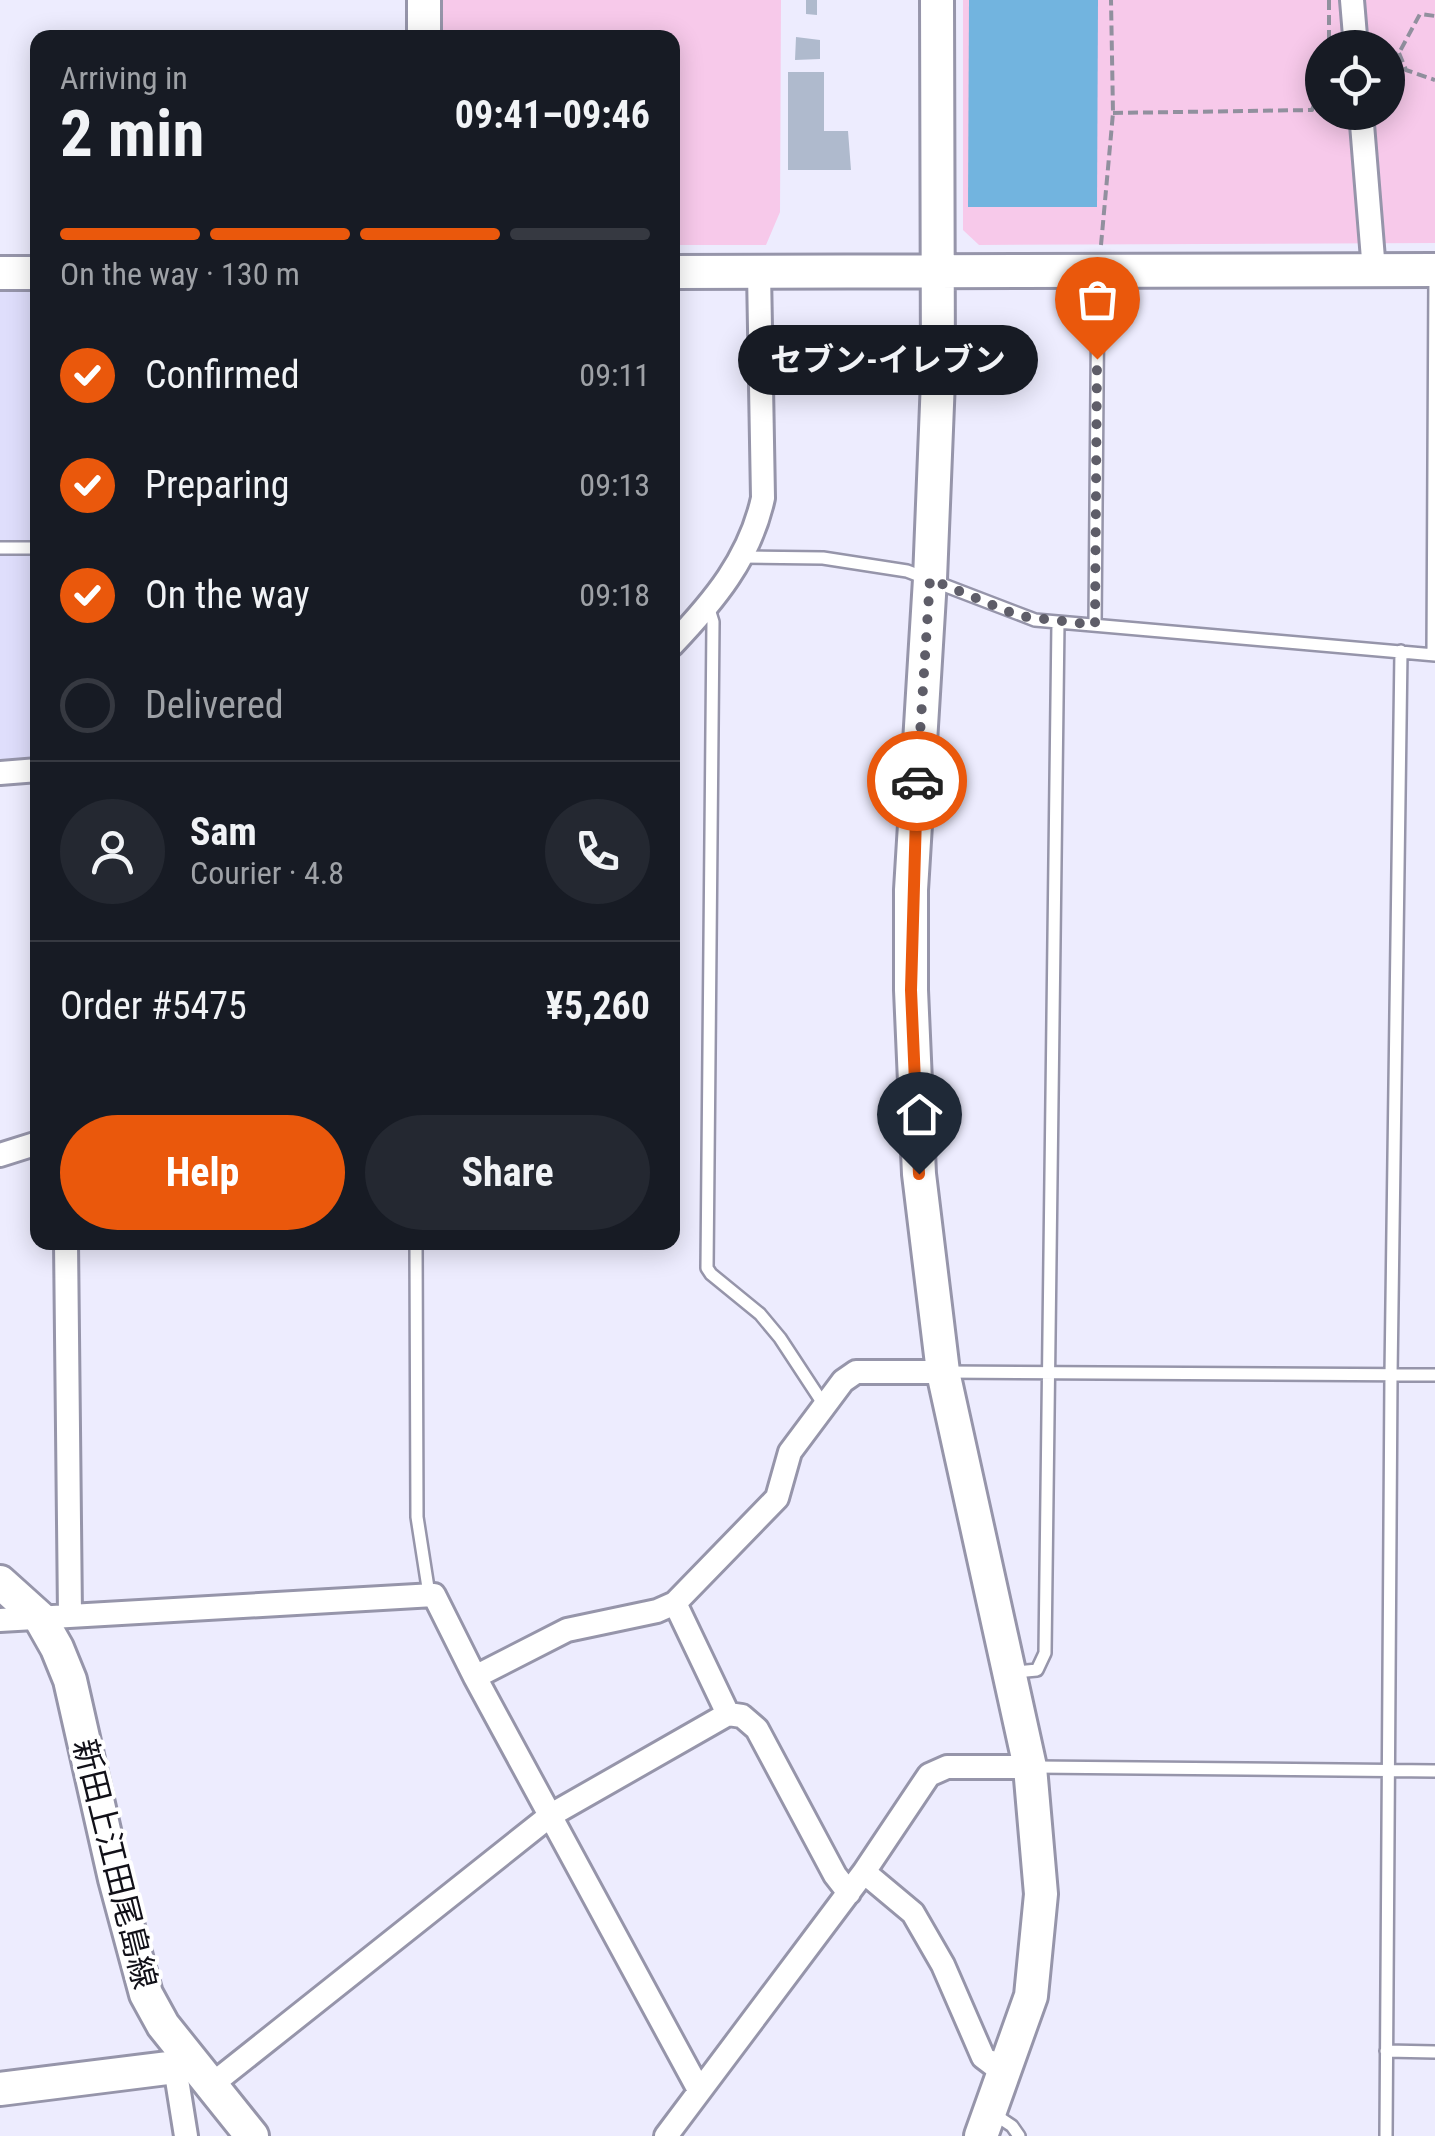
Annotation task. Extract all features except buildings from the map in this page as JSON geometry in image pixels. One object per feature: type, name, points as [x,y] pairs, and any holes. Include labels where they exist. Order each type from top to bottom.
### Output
[{"type":"street","points":[[424,0],[424,30]]},
{"type":"street","points":[[938,0],[938,380],[912,873],[911,990],[919,1174],[943,1372],[1030,1767],[1042,1894],[1031,1996],[986,2124]]},
{"type":"street","points":[[1352,0],[1354,30]]},
{"type":"street","points":[[1362,130],[1374,271]]},
{"type":"street","points":[[680,272],[1435,270]]},
{"type":"street","points":[[680,636],[708,606],[742,557],[756,528],[763,498],[760,272]]},
{"type":"street","points":[[0,273],[30,273]]},
{"type":"street","points":[[0,773],[30,771]]},
{"type":"street","points":[[0,1155],[30,1146]]},
{"type":"street","points":[[54,1616],[66,1250]]},
{"type":"street","points":[[475,1677],[567,1630],[657,1611],[676,1603],[778,1498],[790,1452],[843,1381],[856,1372],[943,1372]]},
{"type":"street","name":"新田上江田尾島線","points":[[0,1582],[54,1616],[57,1648],[70,1680],[115,1879],[146,1994],[192,2071],[252,2136]]},
{"type":"street","points":[[0,1620],[429,1594],[436,1598],[698,2090]]},
{"type":"street","points":[[676,1603],[728,1714]]},
{"type":"street","points":[[0,2090],[192,2071],[551,1815],[728,1714],[742,1716],[757,1729],[848,1892]]},
{"type":"street","points":[[668,2135],[864,1872],[930,1776],[940,1768],[1030,1767]]},
{"type":"street","points":[[864,1872],[912,1913],[943,1965],[983,2056],[1004,2073]]},
{"type":"street","points":[[186,2136],[192,2071]]},
{"type":"lane","points":[[742,557],[860,562],[930,579],[1019,616],[1058,622],[1434,654],[1435,270]]},
{"type":"lane","points":[[1095,625],[1098,272]]},
{"type":"lane","points":[[0,548],[30,548]]},
{"type":"lane","points":[[708,606],[713,622],[707,1268],[760,1314],[824,1405]]},
{"type":"lane","points":[[1010,1672],[1037,1670],[1045,1653],[1058,622]]},
{"type":"lane","points":[[1386,2136],[1401,652]]},
{"type":"lane","points":[[416,1250],[417,1516],[429,1594]]},
{"type":"lane","points":[[943,1372],[1435,1376]]},
{"type":"lane","points":[[1030,1767],[1435,1772]]},
{"type":"lane","points":[[1386,2051],[1435,2052]]},
{"type":"lane","points":[[986,2124],[1012,2126],[1019,2136]]},
{"type":"path","points":[[1098,272],[1113,113],[1110,0]]},
{"type":"path","points":[[1328,0],[1329,30]]},
{"type":"path","points":[[1405,42],[1420,14],[1435,16]]},
{"type":"path","points":[[1405,68],[1435,80]]},
{"type":"path","points":[[1113,113],[1305,110]]},
{"type":"shaded area","points":[[442,0],[781,0],[780,212],[766,245],[680,245],[680,30],[442,30]]},
{"type":"shaded area","points":[[963,0],[1435,0],[1435,243],[979,245],[963,230]]},
{"type":"shaded area","points":[[30,290],[30,762],[0,764],[0,291]]},
{"type":"water","points":[[969,0],[1098,0],[1097,207],[968,207]]},
{"type":"way so far","points":[[917,781],[930,579],[1019,616],[1095,625],[1097,359]]},
{"type":"place","name":"セブン-イレブン","points":[[1097,359]]},
{"type":"route","points":[[917,781],[911,990],[919,1174]]}]
